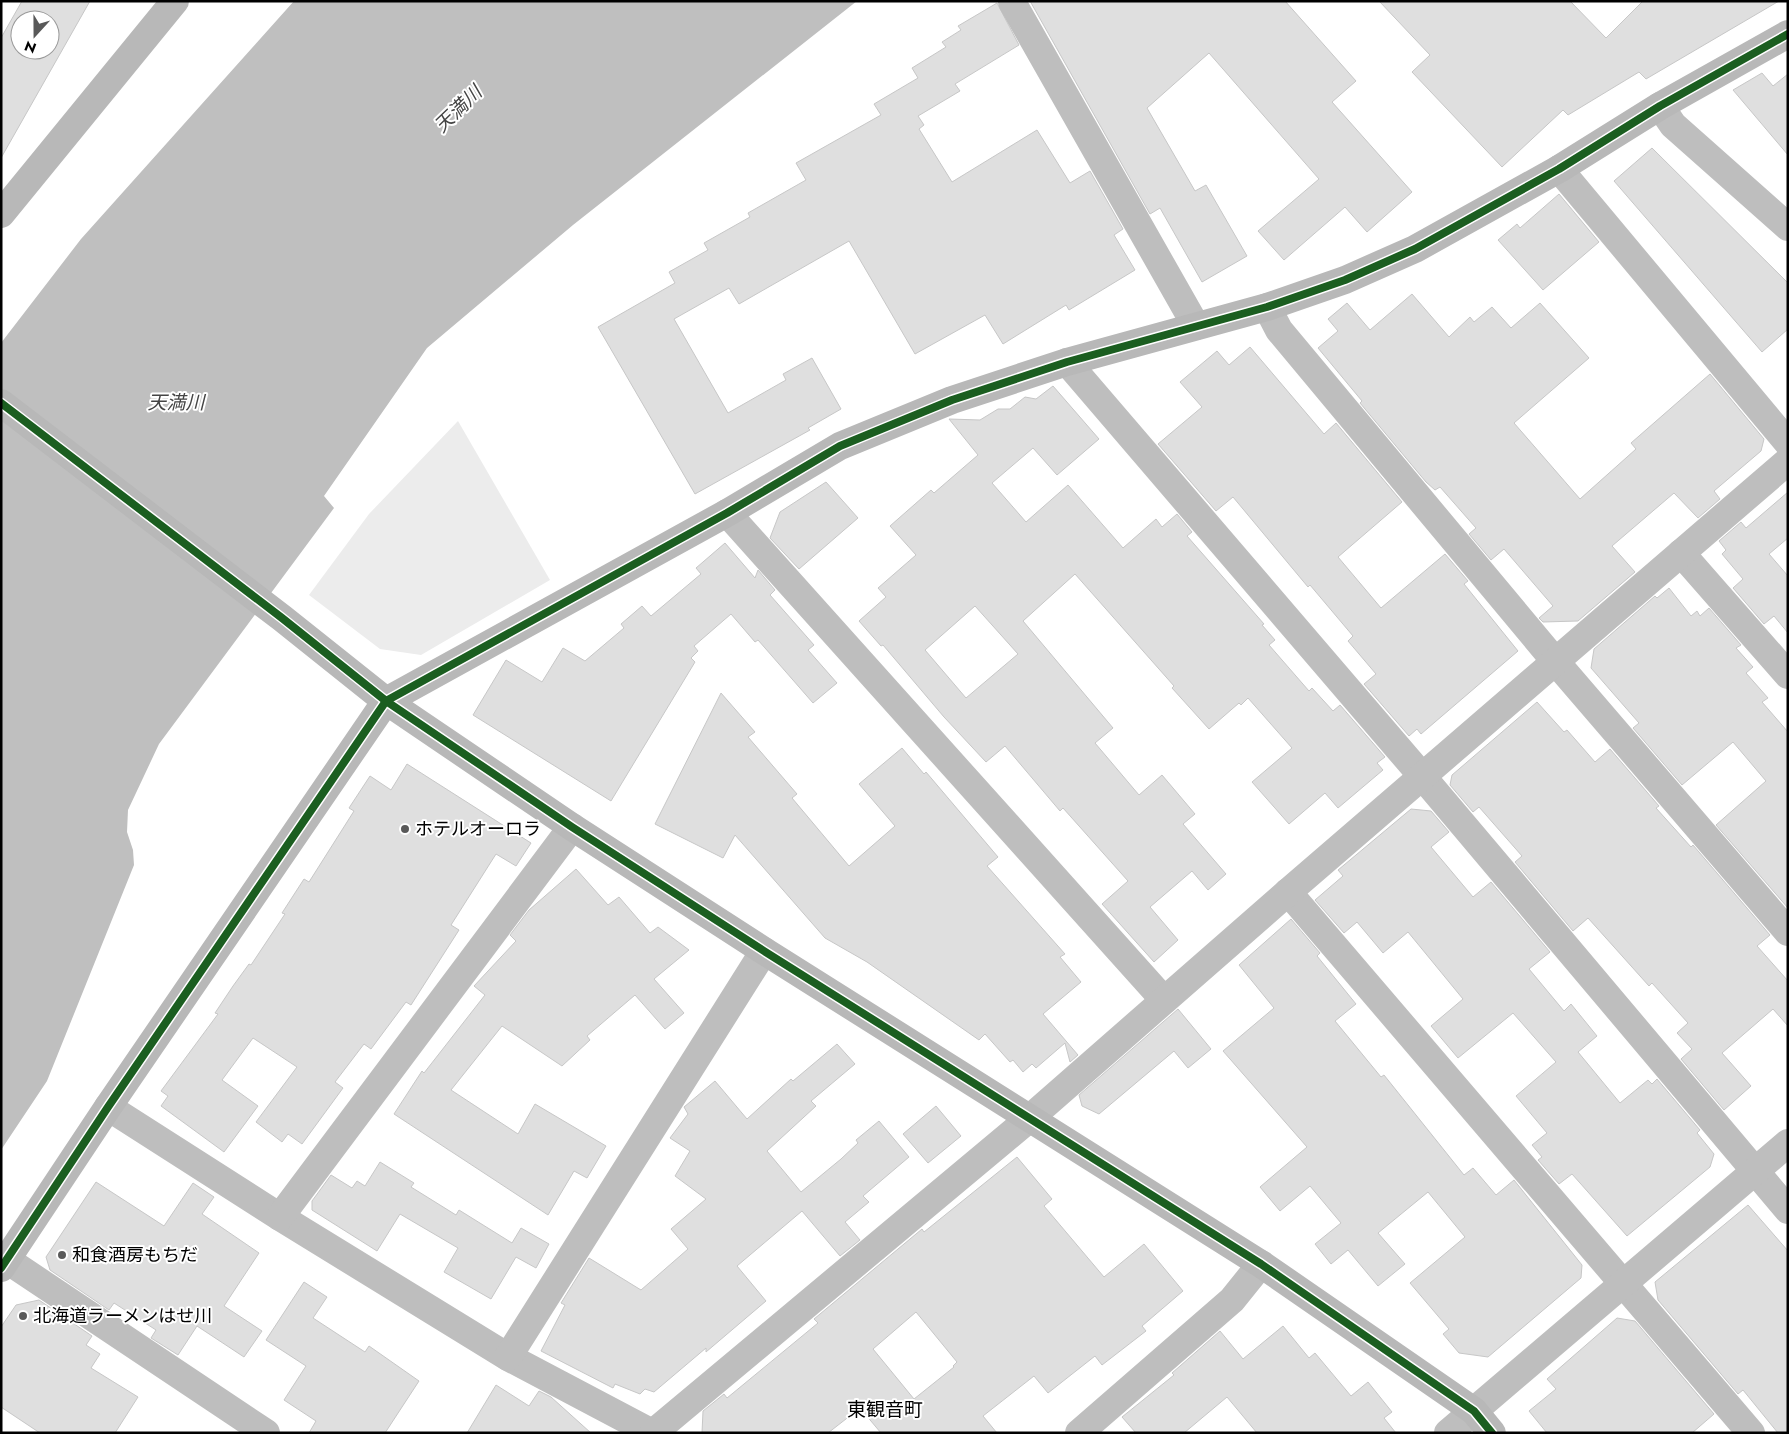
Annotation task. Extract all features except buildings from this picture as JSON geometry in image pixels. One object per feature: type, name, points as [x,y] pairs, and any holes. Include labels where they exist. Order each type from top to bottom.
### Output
[{"type":"street","points":[[4,204],[174,1]]},
{"type":"street","points":[[1012,2],[1196,326]]},
{"type":"street","points":[[266,1433],[4,1264],[108,1107],[386,701],[727,513],[840,446],[952,400],[1067,362],[1267,307],[1345,280],[1416,250],[1559,169],[1660,106],[1788,34]]},
{"type":"street","points":[[1660,106],[1673,125],[1788,227]]},
{"type":"street","points":[[1559,169],[1788,443]]},
{"type":"street","points":[[1267,307],[1279,330],[1555,661],[1788,932]]},
{"type":"street","points":[[1067,362],[1422,776],[1788,1210]]},
{"type":"street","points":[[1,403],[282,618],[386,701],[572,827],[764,951],[1261,1264],[1474,1411],[1492,1433]]},
{"type":"street","points":[[108,1107],[280,1217],[508,1357],[652,1433],[1030,1118],[1288,892],[1788,461]]},
{"type":"street","points":[[727,513],[1164,1000]]},
{"type":"street","points":[[1681,553],[1788,675]]},
{"type":"street","points":[[280,1217],[572,827]]},
{"type":"street","points":[[1288,892],[1625,1283],[1751,1433]]},
{"type":"street","points":[[508,1357],[764,951]]},
{"type":"street","points":[[1448,1433],[1788,1143]]},
{"type":"street","points":[[1079,1433],[1232,1300],[1261,1264]]},
{"type":"shaded area","points":[[458,421],[550,580],[421,655],[380,649],[309,595],[369,514]]},
{"type":"water","name":"天満川","points":[[294,1],[857,1],[573,225],[427,348],[324,496],[334,508],[159,744],[128,810],[127,832],[133,850],[134,865],[47,1081],[1,1150],[1,343],[81,239]]},
{"type":"cycle path","points":[[1,1268],[108,1107],[386,701],[727,513],[840,446],[952,400],[1067,362],[1267,307],[1345,280],[1415,249],[1559,169],[1660,106],[1788,34]]},
{"type":"cycle path","points":[[1,403],[282,618],[386,701],[572,827],[764,951],[1261,1264],[1474,1411],[1492,1433]]},
{"type":"place","name":"ホテルオーロラ","points":[[405,829]]},
{"type":"place","name":"和食酒房もちだ","points":[[62,1255]]},
{"type":"place","name":"北海道ラーメンはせ川","points":[[23,1316]]},
{"type":"district","name":"東観音町","points":[[885,1409]]}]
